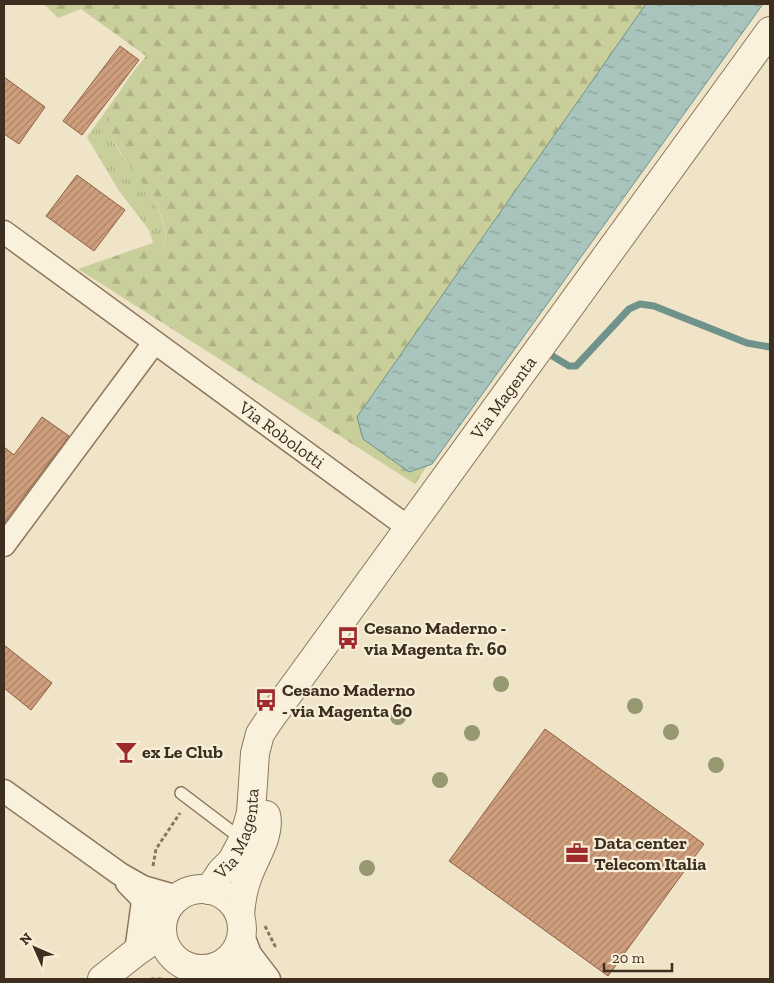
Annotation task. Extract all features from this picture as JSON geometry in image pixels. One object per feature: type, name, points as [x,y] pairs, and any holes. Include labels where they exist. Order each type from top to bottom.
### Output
[{"type":"street","name":"Via Magenta","points":[[208,890],[232,861],[243,840],[251,813],[255,753],[260,734],[265,726],[770,31]]},
{"type":"street","name":"Via Robolotti","points":[[4,232],[409,528]]},
{"type":"street","points":[[4,546],[154,343]]},
{"type":"street","name":"Via Magenta","points":[[241,924],[248,875],[263,842],[266,819],[255,772]]},
{"type":"street","points":[[4,791],[120,874],[144,888],[178,897]]},
{"type":"street","points":[[120,874],[163,927],[171,970]]},
{"type":"street","points":[[105,977],[163,927],[169,908],[178,897],[190,891],[208,890],[219,893],[230,900],[241,924],[250,954],[270,979]]},
{"type":"street","points":[[136,952],[143,901]]},
{"type":"street","points":[[105,977],[138,967],[171,970],[188,967],[202,970],[218,966],[226,962],[236,952],[242,939],[241,924]]},
{"type":"street","points":[[218,966],[251,972],[265,979]]},
{"type":"lane","points":[[186,796],[243,840]]},
{"type":"path","points":[[152,870],[156,850],[175,819],[186,796]]},
{"type":"path","points":[[151,979],[171,970]]},
{"type":"green space","points":[[44,4],[736,4],[415,484],[78,269],[144,246],[158,251],[165,244],[165,231],[159,211],[117,146],[110,128],[111,113],[120,92],[146,56],[81,9],[58,18]]},
{"type":"green space","points":[[126,83],[114,109],[112,123],[113,138],[121,154],[143,182],[160,215],[166,237],[165,243],[158,251],[144,246],[153,243],[149,230],[119,191],[87,137]]},
{"type":"water","points":[[646,4],[763,4],[432,464],[409,472],[363,439],[357,417]]},
{"type":"building","points":[[120,46],[139,60],[82,135],[63,121]]},
{"type":"building","points":[[4,77],[45,107],[19,144],[4,134]]},
{"type":"building","points":[[77,175],[125,210],[94,251],[46,216]]},
{"type":"building","points":[[42,417],[69,436],[4,523],[4,447],[14,455]]},
{"type":"building","points":[[4,645],[52,683],[31,710],[4,688]]},
{"type":"building","name":"Data center Telecom Italia","points":[[545,729],[704,844],[608,976],[449,861]]},
{"type":"waterway","points":[[549,354],[569,366],[576,366],[629,309],[640,304],[654,306],[747,343],[770,347]]},
{"type":"place","name":"Cesano Maderno - via Magenta fr. 60","points":[[348,638]]},
{"type":"place","name":"Cesano Maderno - via Magenta 60","points":[[266,700]]},
{"type":"place","name":"ex Le Club","points":[[126,752]]},
{"type":"place","name":"Data center Telecom Italia","points":[[577,853]]}]
